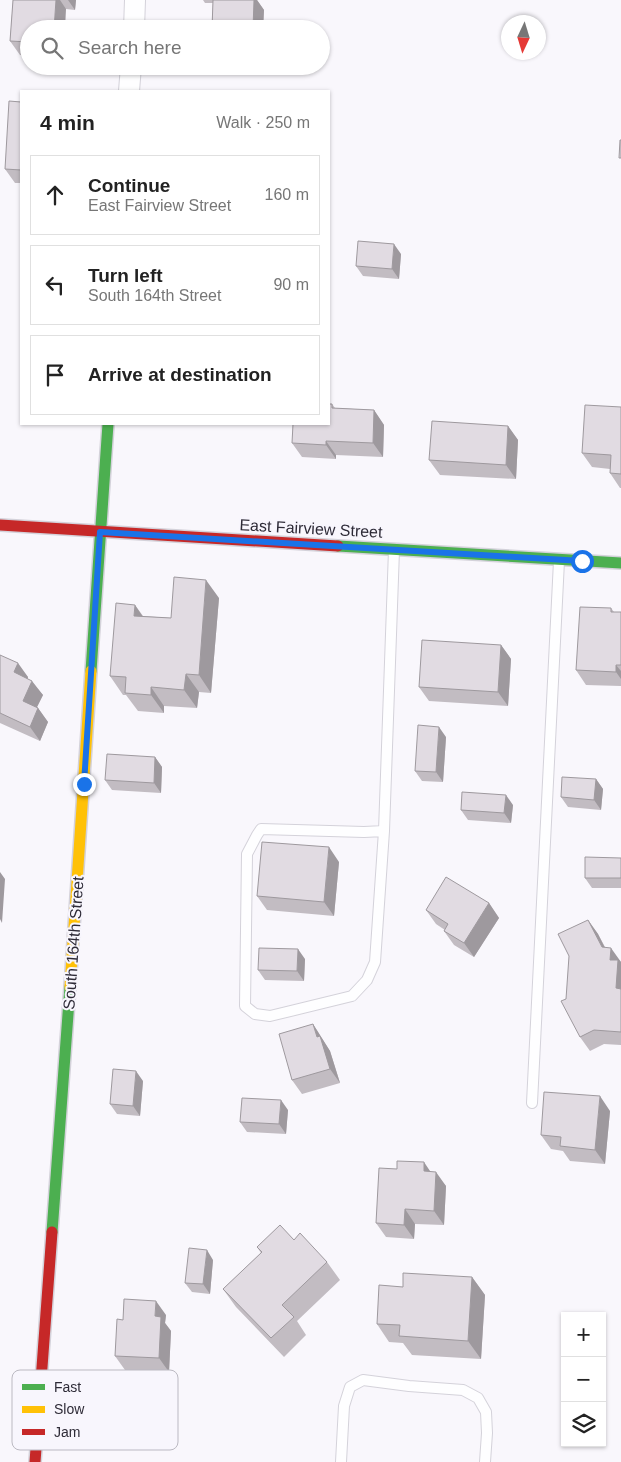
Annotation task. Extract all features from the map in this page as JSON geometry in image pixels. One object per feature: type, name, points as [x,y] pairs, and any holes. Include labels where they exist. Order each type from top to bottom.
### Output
[{"type":"street","points":[[135,20],[136,0]]},
{"type":"street","points":[[130,90],[131,75]]},
{"type":"street","name":"South 164th Street","points":[[42,1370],[61,1123],[108,425]]},
{"type":"street","name":"East Fairview Street","points":[[0,525],[621,563]]},
{"type":"lane","points":[[384,831],[261,829],[256,835],[247,854],[245,1006],[254,1014],[270,1016],[352,996],[367,980],[375,962],[384,831],[394,549]]},
{"type":"lane","points":[[532,1103],[559,560]]},
{"type":"lane","points":[[341,1462],[344,1406],[350,1387],[363,1380],[463,1390],[478,1398],[486,1412],[485,1462]]},
{"type":"building","points":[[13,0],[56,0],[55,20],[20,20],[20,42],[10,41]]},
{"type":"building","points":[[213,0],[254,0],[253,20],[212,20]]},
{"type":"building","points":[[9,101],[20,102],[20,170],[5,169]]},
{"type":"building","points":[[620,140],[621,158],[619,158]]},
{"type":"building","points":[[358,241],[394,244],[392,269],[356,266]]},
{"type":"building","points":[[330,404],[332,404],[332,408],[374,410],[373,443],[326,441],[326,445],[292,443],[293,425],[330,425]]},
{"type":"building","points":[[585,405],[621,407],[621,474],[610,473],[611,455],[582,453]]},
{"type":"building","points":[[432,421],[508,426],[506,465],[429,460]]},
{"type":"building","points":[[174,577],[206,580],[199,675],[186,674],[184,690],[151,687],[151,695],[125,693],[126,677],[110,676],[116,603],[135,605],[134,616],[171,618]]},
{"type":"building","points":[[580,607],[611,608],[611,612],[621,612],[621,665],[616,665],[616,672],[576,670]]},
{"type":"building","points":[[422,640],[501,645],[498,692],[419,687]]},
{"type":"building","points":[[0,655],[18,663],[14,672],[32,681],[23,701],[38,708],[30,727],[0,713]]},
{"type":"building","points":[[418,725],[439,727],[436,772],[415,771]]},
{"type":"building","points":[[107,754],[155,757],[154,783],[105,780]]},
{"type":"building","points":[[562,777],[596,779],[594,800],[561,797]]},
{"type":"building","points":[[462,792],[506,795],[504,813],[461,810]]},
{"type":"building","points":[[262,842],[329,847],[324,902],[257,896]]},
{"type":"building","points":[[585,857],[621,858],[621,878],[585,878]]},
{"type":"building","points":[[446,877],[489,903],[464,943],[444,931],[448,924],[426,910]]},
{"type":"building","points":[[588,920],[602,947],[611,948],[610,960],[618,960],[616,988],[621,989],[621,1032],[594,1030],[580,1037],[561,1001],[566,999],[569,956],[558,934]]},
{"type":"building","points":[[259,948],[298,949],[297,971],[258,970]]},
{"type":"building","points":[[313,1024],[317,1037],[320,1036],[330,1069],[292,1080],[279,1034]]},
{"type":"building","points":[[113,1069],[136,1071],[133,1106],[110,1104]]},
{"type":"building","points":[[544,1092],[600,1096],[595,1150],[560,1146],[561,1137],[541,1135]]},
{"type":"building","points":[[242,1098],[281,1100],[279,1124],[240,1122]]},
{"type":"building","points":[[397,1161],[424,1162],[424,1171],[436,1172],[434,1211],[405,1209],[404,1225],[376,1223],[379,1168],[397,1169]]},
{"type":"building","points":[[280,1225],[294,1240],[300,1233],[327,1262],[282,1305],[294,1317],[271,1338],[223,1289],[262,1252],[257,1247]]},
{"type":"building","points":[[189,1248],[207,1250],[203,1284],[185,1283]]},
{"type":"building","points":[[403,1273],[472,1277],[468,1341],[399,1336],[400,1325],[377,1324],[379,1285],[403,1287]]},
{"type":"building","points":[[124,1299],[156,1301],[155,1316],[161,1317],[159,1358],[115,1356],[117,1319],[123,1320]]},
{"type":"traffic: fast","points":[[91,671],[108,425]]},
{"type":"traffic: fast","points":[[338,546],[621,563]]},
{"type":"traffic: fast","points":[[52,1232],[70,987]]},
{"type":"traffic: slow","points":[[70,987],[91,671]]},
{"type":"traffic: jam","points":[[0,525],[338,546]]},
{"type":"traffic: jam","points":[[42,1370],[52,1232]]},
{"type":"traffic: jam","points":[[35,1462],[36,1450]]},
{"type":"route","points":[[84,784],[100,532],[582,561]]}]
